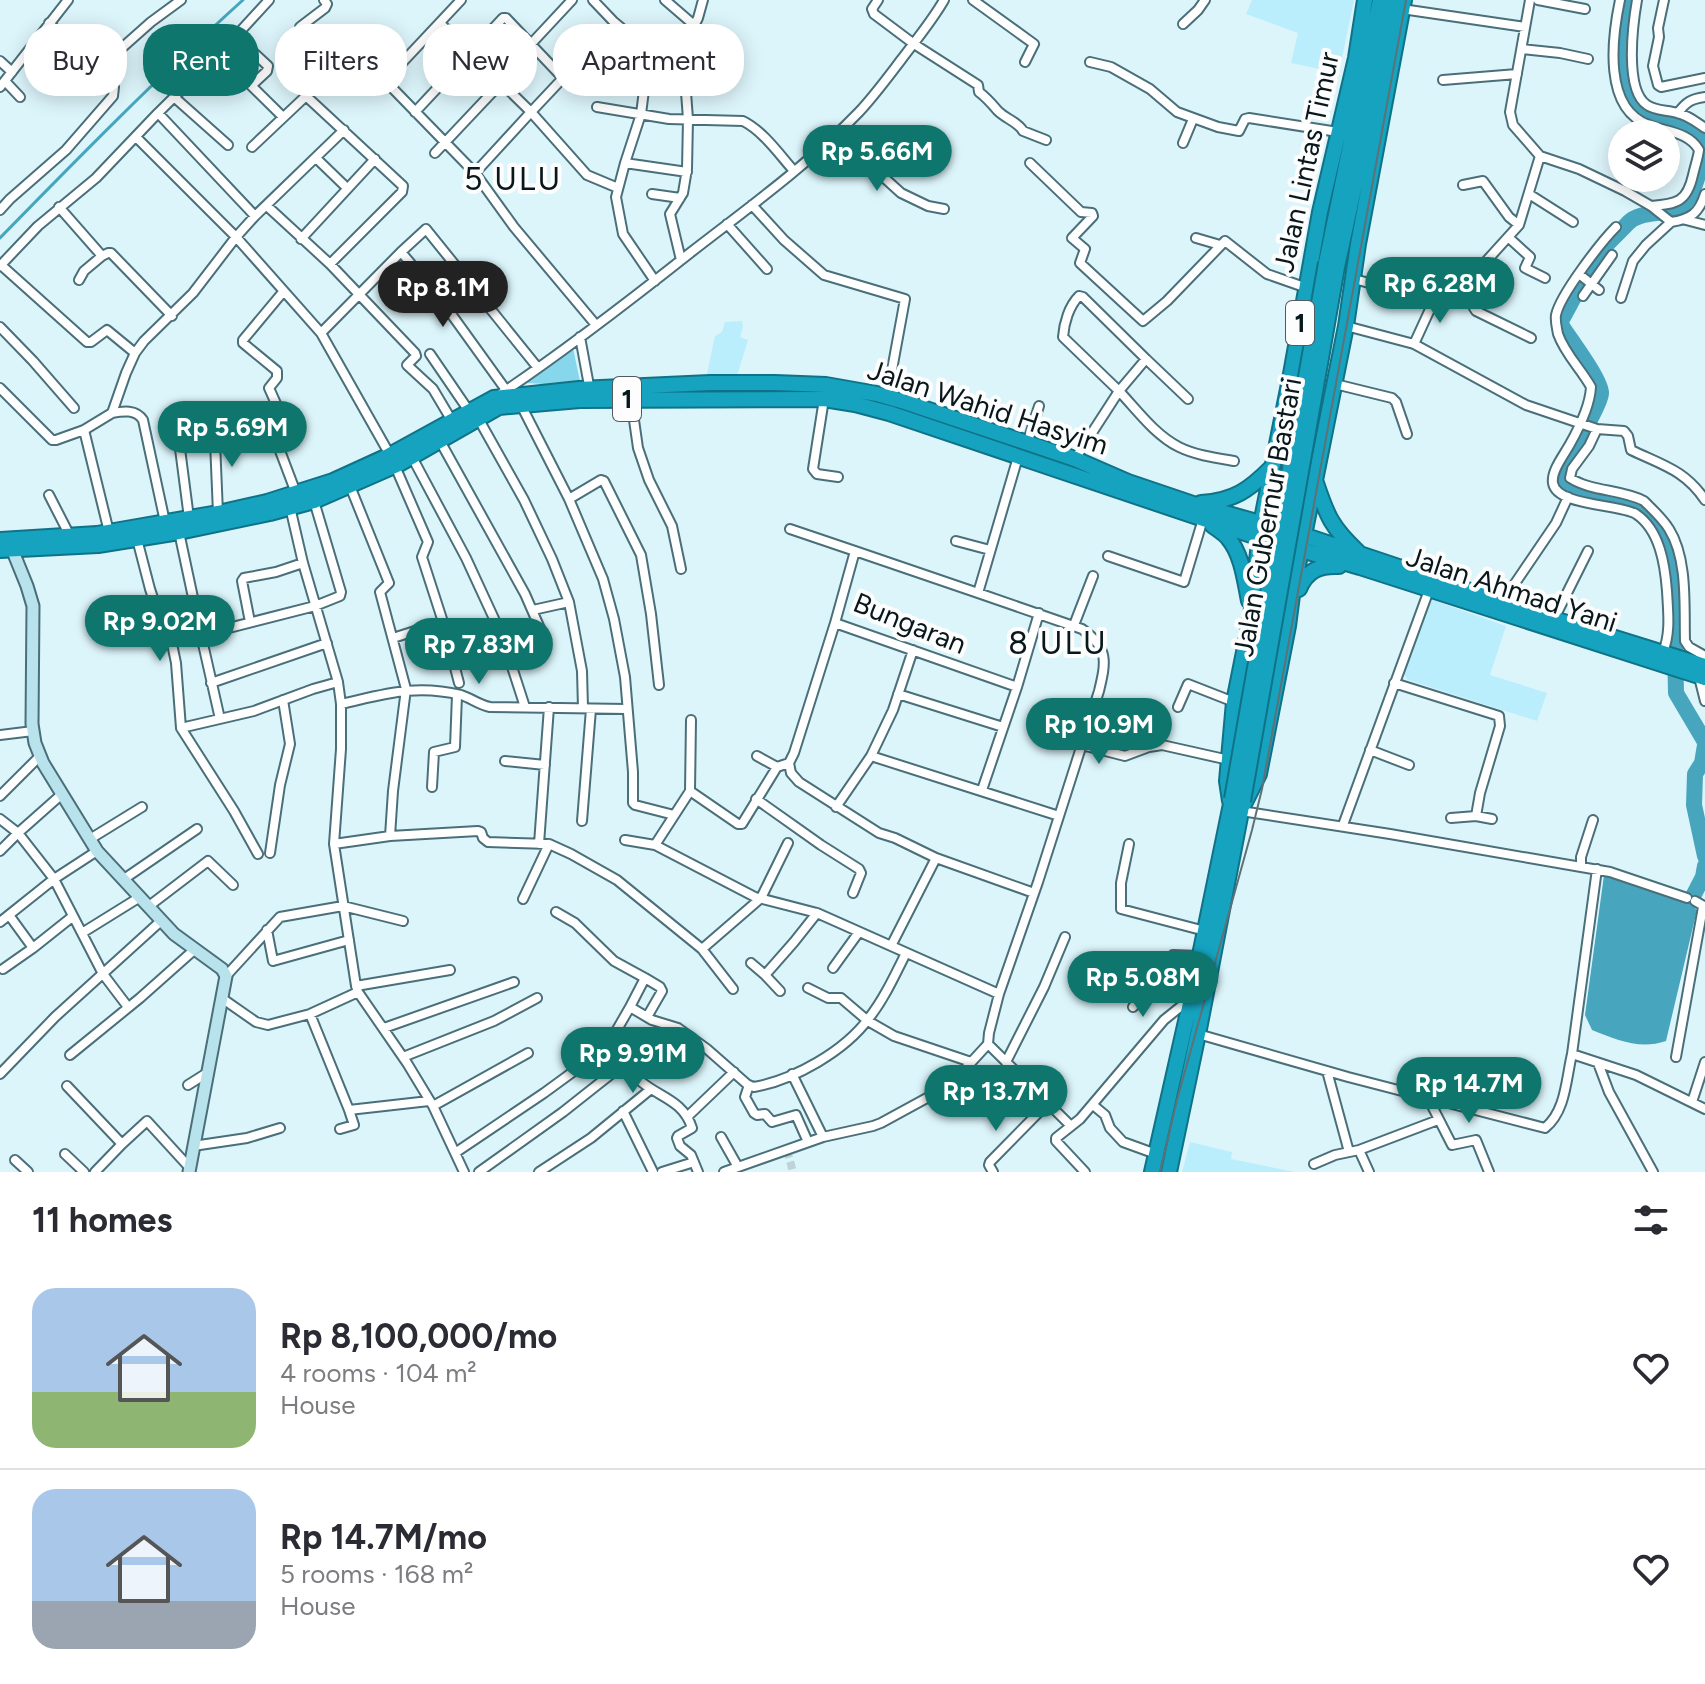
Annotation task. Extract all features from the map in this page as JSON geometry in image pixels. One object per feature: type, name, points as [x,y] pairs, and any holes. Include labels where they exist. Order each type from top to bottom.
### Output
[{"type":"highway","name":"Jalan Lintas Timur","points":[[1261,531],[1365,0]]},
{"type":"highway","name":"Jalan Gubernur Bastari","points":[[1331,265],[1359,166],[1383,47],[1380,0]]},
{"type":"highway","name":"Jalan Gubernur Bastari","points":[[1169,1172],[1198,1034],[1351,144],[1399,3]]},
{"type":"highway","points":[[1356,58],[1383,47]]},
{"type":"highway","name":"1","points":[[1304,544],[1354,279],[1370,177],[1383,47]]},
{"type":"highway","points":[[1332,160],[1351,144]]},
{"type":"highway","points":[[1359,166],[1370,177]]},
{"type":"highway","name":"Jalan Wahid Hasyim","points":[[4,547],[109,532],[267,502],[314,501],[350,486],[452,421],[474,414],[499,407],[591,394],[710,383],[826,385],[887,397],[1075,459],[1128,482],[1304,544]]},
{"type":"highway","name":"Jalan Wahid Hasyim","points":[[4,547],[98,545],[137,539],[179,532],[293,500],[333,481],[392,460],[412,457],[440,441],[500,394],[591,394],[631,399],[824,399],[855,404],[1204,519],[1261,531]]},
{"type":"highway","points":[[1277,441],[1300,459],[1309,460],[1321,453]]},
{"type":"highway","points":[[1193,504],[1232,498],[1258,481],[1272,467]]},
{"type":"highway","points":[[1315,482],[1331,524],[1361,562]]},
{"type":"highway","points":[[1204,519],[1228,538],[1235,551],[1242,569],[1251,617]]},
{"type":"highway","name":"Jalan Gubernur Bastari","points":[[1238,805],[1227,781],[1234,702],[1251,617],[1261,531]]},
{"type":"highway","name":"Jalan Gubernur Bastari","points":[[1152,1172],[1199,956],[1238,805],[1259,774],[1304,544]]},
{"type":"highway","name":"Jalan Ahmad Yani","points":[[1304,544],[1503,601],[1699,668]]},
{"type":"highway","points":[[1288,626],[1299,587],[1308,573],[1319,567],[1361,562]]},
{"type":"highway","name":"Jalan Ahmad Yani","points":[[1361,562],[1429,590],[1663,656]]},
{"type":"highway","points":[[1254,586],[1274,581],[1281,583],[1292,595]]},
{"type":"street","points":[[20,97],[2,84],[68,0]]},
{"type":"street","points":[[127,43],[181,0]]},
{"type":"street","points":[[247,24],[269,0]]},
{"type":"street","points":[[304,24],[325,8],[327,4],[324,0]]},
{"type":"street","points":[[441,24],[461,0]]},
{"type":"street","points":[[537,38],[572,0]]},
{"type":"street","points":[[593,0],[617,24]]},
{"type":"street","points":[[665,0],[693,24]]},
{"type":"street","points":[[694,24],[703,0]]},
{"type":"street","points":[[878,0],[872,13],[977,85],[978,92],[991,101],[999,112],[1021,126],[1022,131],[1046,140]]},
{"type":"street","points":[[401,252],[446,307],[500,394],[655,281],[836,134],[860,110],[914,44],[944,0]]},
{"type":"street","points":[[973,0],[1034,44],[1025,62]]},
{"type":"street","points":[[1183,24],[1205,0]]},
{"type":"street","points":[[1530,0],[1510,112],[1513,125],[1540,156],[1579,169],[1653,207],[1669,220],[1705,225]]},
{"type":"street","points":[[1538,0],[1585,9]]},
{"type":"street","points":[[1620,0],[1614,68],[1625,107],[1648,125],[1693,141],[1699,150],[1687,193],[1674,204],[1653,207]]},
{"type":"street","points":[[1637,0],[1631,52],[1635,88],[1644,104],[1687,116],[1705,128]]},
{"type":"street","points":[[1664,0],[1653,66],[1658,85],[1661,87],[1705,78]]},
{"type":"street","points":[[1399,3],[1525,27]]},
{"type":"street","points":[[407,59],[423,42]]},
{"type":"street","points":[[1522,49],[1588,59]]},
{"type":"street","points":[[475,173],[563,77],[537,50]]},
{"type":"street","points":[[259,58],[268,66],[259,78]]},
{"type":"street","points":[[0,61],[12,72]]},
{"type":"street","points":[[1090,62],[1116,70],[1155,92],[1175,111],[1218,127],[1238,131],[1249,118],[1338,132]]},
{"type":"street","points":[[1443,80],[1517,74]]},
{"type":"street","points":[[1620,93],[1635,88]]},
{"type":"street","points":[[259,92],[283,117]]},
{"type":"street","points":[[0,210],[66,150],[113,96]]},
{"type":"street","points":[[252,147],[306,96],[404,181],[402,192],[330,264]]},
{"type":"street","points":[[398,96],[475,173],[514,227],[596,325]]},
{"type":"street","points":[[415,112],[430,96]]},
{"type":"street","points":[[435,153],[489,96]]},
{"type":"street","points":[[516,96],[587,175],[618,188]]},
{"type":"street","points":[[644,96],[616,197],[623,234],[655,281]]},
{"type":"street","points":[[681,260],[670,216],[683,193],[687,172],[687,96]]},
{"type":"street","points":[[135,353],[107,330],[87,342],[0,266],[38,226],[96,178],[174,97],[228,145]]},
{"type":"street","points":[[1678,113],[1692,98],[1705,97]]},
{"type":"street","points":[[597,107],[669,119],[716,119],[747,123],[794,171]]},
{"type":"street","points":[[158,113],[255,216]]},
{"type":"street","points":[[1183,143],[1193,119]]},
{"type":"street","points":[[112,413],[126,373],[144,341],[193,293],[255,216],[344,130]]},
{"type":"street","points":[[836,134],[901,193],[928,206],[944,209]]},
{"type":"street","points":[[136,137],[236,237],[321,333],[392,460],[428,542],[422,557],[459,683]]},
{"type":"street","points":[[1354,279],[1422,297],[1437,293],[1465,278],[1480,268],[1519,225],[1540,156]]},
{"type":"street","points":[[316,158],[347,188]]},
{"type":"street","points":[[301,239],[375,159]]},
{"type":"street","points":[[625,163],[687,172]]},
{"type":"street","points":[[1030,163],[1081,212],[1092,213],[1093,216],[1072,238],[1085,249],[1080,263],[1143,321],[1167,301],[1220,245],[1228,242],[1267,274],[1307,288]]},
{"type":"street","points":[[1463,185],[1480,180],[1486,183],[1509,217],[1519,225]]},
{"type":"street","points":[[0,191],[10,199]]},
{"type":"street","points":[[652,194],[680,198]]},
{"type":"street","points":[[1529,194],[1573,222]]},
{"type":"street","points":[[1685,220],[1696,212],[1705,194]]},
{"type":"street","points":[[752,205],[784,240],[824,275],[905,299],[887,397]]},
{"type":"street","points":[[267,206],[330,264],[415,353],[416,356],[407,365],[433,389],[452,421]]},
{"type":"street","points":[[59,207],[102,256]]},
{"type":"street","points":[[1621,298],[1633,261],[1669,220]]},
{"type":"street","points":[[727,224],[767,269]]},
{"type":"street","points":[[1583,296],[1591,255],[1616,227]]},
{"type":"street","points":[[321,333],[427,230],[538,368]]},
{"type":"street","points":[[1508,237],[1530,257],[1525,268],[1545,278]]},
{"type":"street","points":[[1196,238],[1220,245]]},
{"type":"street","points":[[79,280],[84,271],[102,256],[111,253],[172,316]]},
{"type":"street","points":[[1612,255],[1588,281],[1564,299],[1556,316],[1563,345],[1591,387],[1591,394],[1552,481],[1554,488],[1568,497],[1583,503],[1628,511],[1640,517],[1657,543],[1667,575],[1668,627],[1663,656]]},
{"type":"street","points":[[1465,278],[1476,311],[1531,338]]},
{"type":"street","points":[[283,292],[243,343],[277,371],[277,378],[269,388],[282,417],[271,423],[271,427],[293,500],[303,563],[338,682],[341,749],[334,844],[357,989],[431,1103],[464,1172]]},
{"type":"street","points":[[1414,344],[1437,293]]},
{"type":"street","points":[[1188,399],[1083,297],[1075,299],[1067,316],[1063,337],[1163,436],[1179,447],[1234,461]]},
{"type":"street","points":[[1346,326],[1414,344],[1526,405],[1580,424],[1624,431],[1631,450],[1686,477],[1705,500]]},
{"type":"street","points":[[0,327],[74,408]]},
{"type":"street","points":[[580,337],[591,394]]},
{"type":"street","points":[[430,354],[474,414],[524,500],[569,602],[587,709],[582,821]]},
{"type":"street","points":[[1075,459],[1119,391],[1146,359]]},
{"type":"street","points":[[1335,384],[1392,398],[1407,434]]},
{"type":"street","points":[[0,388],[52,440],[84,430],[112,413],[138,414],[143,420],[165,522]]},
{"type":"street","points":[[631,399],[638,448],[649,480],[672,526],[681,569]]},
{"type":"street","points":[[824,399],[813,469],[817,474],[838,477]]},
{"type":"street","points":[[521,404],[569,499],[603,579],[625,677],[633,803],[674,815]]},
{"type":"street","points":[[1027,444],[1039,406]]},
{"type":"street","points":[[218,513],[214,418],[216,414],[232,412]]},
{"type":"street","points":[[176,418],[189,518]]},
{"type":"street","points":[[1596,428],[1570,478],[1589,487],[1628,494],[1644,501],[1668,526],[1678,548],[1682,572],[1685,641],[1699,668],[1705,701]]},
{"type":"street","points":[[84,430],[109,532]]},
{"type":"street","points":[[440,441],[533,610],[542,633]]},
{"type":"street","points":[[412,457],[466,558],[502,636],[525,707]]},
{"type":"street","name":"Bungaran","points":[[1017,687],[835,623],[855,551],[978,593],[1018,457]]},
{"type":"street","points":[[569,499],[604,481],[638,548],[651,614],[659,685]]},
{"type":"street","points":[[350,486],[389,583],[380,592],[406,689],[390,836]]},
{"type":"street","points":[[49,495],[70,536]]},
{"type":"street","points":[[1503,601],[1556,523],[1568,497]]},
{"type":"street","points":[[201,635],[315,606],[338,597],[341,592],[314,501]]},
{"type":"street","points":[[1108,556],[1184,582],[1204,519]]},
{"type":"street","points":[[790,529],[855,551]]},
{"type":"street","points":[[179,532],[220,719]]},
{"type":"street","points":[[137,539],[155,604],[167,620],[176,663],[181,728],[258,854]]},
{"type":"street","points":[[956,541],[990,550]]},
{"type":"street","points":[[4,547],[27,586],[33,606],[33,731],[40,756],[97,851],[174,934],[222,969],[226,976]]},
{"type":"street","points":[[1554,619],[1588,551]]},
{"type":"street","points":[[250,622],[244,578],[303,563]]},
{"type":"street","points":[[1667,575],[1682,572]]},
{"type":"street","points":[[1074,625],[1093,576]]},
{"type":"street","points":[[1343,825],[1429,590]]},
{"type":"street","points":[[724,1172],[823,1137],[881,1123],[945,1087],[988,1044],[999,994],[1082,745],[1099,691],[1104,662],[1101,646],[1074,625],[978,593]]},
{"type":"street","points":[[533,610],[569,602]]},
{"type":"street","points":[[982,790],[1039,613]]},
{"type":"street","points":[[393,638],[443,622]]},
{"type":"street","points":[[835,623],[789,763],[794,778],[872,830],[936,858],[1034,893]]},
{"type":"street","points":[[211,683],[327,643]]},
{"type":"street","points":[[836,807],[871,756],[893,710],[913,650]]},
{"type":"street","points":[[181,728],[254,711],[338,682]]},
{"type":"street","points":[[1394,683],[1499,716],[1500,726],[1476,816]]},
{"type":"street","points":[[1178,707],[1188,684],[1234,702]]},
{"type":"street","points":[[341,704],[406,689],[431,689],[462,695],[485,707],[627,709]]},
{"type":"street","points":[[898,694],[1003,727]]},
{"type":"street","points":[[432,787],[434,752],[455,747],[457,695]]},
{"type":"street","points":[[270,853],[280,785],[290,744],[283,700]]},
{"type":"street","points":[[523,899],[544,844],[549,707]]},
{"type":"street","points":[[655,845],[690,791],[691,720]]},
{"type":"street","points":[[0,735],[33,731]]},
{"type":"street","points":[[1082,745],[1125,756],[1162,745],[1229,760]]},
{"type":"street","points":[[1370,750],[1409,765]]},
{"type":"street","points":[[0,796],[40,756]]},
{"type":"street","points":[[757,756],[777,767]]},
{"type":"street","points":[[871,756],[1059,816]]},
{"type":"street","points":[[505,761],[545,765]]},
{"type":"street","points":[[690,791],[740,824],[777,767],[789,763]]},
{"type":"street","points":[[0,851],[62,794]]},
{"type":"street","points":[[756,799],[859,869],[861,873],[853,893]]},
{"type":"street","points":[[1238,805],[1369,832],[1597,869],[1702,905],[1676,1057]]},
{"type":"street","points":[[90,839],[142,807]]},
{"type":"street","points":[[1451,818],[1476,816],[1492,819]]},
{"type":"street","points":[[0,819],[18,833],[54,879],[103,974],[128,1007]]},
{"type":"street","points":[[1581,866],[1593,820]]},
{"type":"street","points":[[124,879],[197,829]]},
{"type":"street","points":[[334,844],[390,836],[478,831],[488,842],[544,844],[571,854],[617,880],[702,949],[733,989]]},
{"type":"street","points":[[625,840],[655,845],[761,898],[817,913],[999,994]]},
{"type":"street","points":[[702,949],[761,898],[788,843]]},
{"type":"street","points":[[1129,844],[1121,883],[1121,909],[1205,931]]},
{"type":"street","points":[[0,922],[54,879],[97,851]]},
{"type":"street","points":[[891,946],[936,858]]},
{"type":"street","points":[[82,933],[144,901],[208,861],[233,885]]},
{"type":"street","points":[[1198,1034],[1545,1128],[1553,1122],[1560,1108],[1572,1054],[1597,869]]},
{"type":"street","points":[[189,1169],[226,976],[280,917],[343,906],[403,921]]},
{"type":"street","points":[[556,912],[575,923],[614,961],[660,987],[662,991],[647,1017]]},
{"type":"street","points":[[765,975],[817,913]]},
{"type":"street","points":[[9,915],[33,948]]},
{"type":"street","points":[[3,969],[72,917]]},
{"type":"street","points":[[0,1074],[55,1017],[162,920]]},
{"type":"street","points":[[267,930],[273,961],[349,940]]},
{"type":"street","points":[[833,968],[859,932]]},
{"type":"street","points":[[1006,1062],[1065,937]]},
{"type":"street","points":[[70,1055],[194,950]]},
{"type":"street","points":[[630,1007],[678,1028],[749,1085],[758,1087],[804,1070],[825,1057],[868,1021],[906,953]]},
{"type":"street","points":[[1133,1007],[1173,955],[1199,956]]},
{"type":"street","points":[[751,963],[780,991]]},
{"type":"street","points":[[223,999],[256,1022],[268,1025],[310,1014],[357,989],[450,970]]},
{"type":"street","points":[[455,1153],[607,1047],[645,978]]},
{"type":"street","points":[[384,1028],[514,982]]},
{"type":"street","points":[[808,988],[828,998],[841,998],[868,1021],[894,1036],[971,1062]]},
{"type":"street","points":[[403,1057],[494,1021],[537,998]]},
{"type":"street","points":[[1085,1172],[1056,1138],[1093,1105],[1151,1033],[1191,999]]},
{"type":"street","points":[[310,1014],[354,1125],[340,1129]]},
{"type":"street","points":[[988,1044],[1071,1126]]},
{"type":"street","points":[[607,1047],[638,1079],[674,1101],[687,1117],[692,1128],[677,1138],[680,1146],[689,1152],[698,1172]]},
{"type":"street","points":[[349,1110],[431,1103],[528,1053]]},
{"type":"street","points":[[1572,1054],[1636,1075],[1705,1109]]},
{"type":"street","points":[[1692,1102],[1705,1062]]},
{"type":"street","points":[[479,1172],[625,1063]]},
{"type":"street","points":[[1598,1063],[1609,1092],[1653,1172]]},
{"type":"street","points":[[1327,1071],[1354,1151],[1369,1172]]},
{"type":"street","points":[[687,1117],[734,1072]]},
{"type":"street","points":[[188,1085],[207,1073]]},
{"type":"street","points":[[792,1074],[823,1137]]},
{"type":"street","points":[[749,1085],[745,1097],[754,1113],[765,1114],[772,1122],[796,1115],[808,1142]]},
{"type":"street","points":[[67,1086],[122,1144]]},
{"type":"street","points":[[539,1172],[591,1138],[651,1089]]},
{"type":"street","points":[[1428,1098],[1454,1146],[1476,1140],[1489,1172]]},
{"type":"street","points":[[993,1172],[990,1162],[1048,1103]]},
{"type":"street","points":[[1093,1105],[1105,1115],[1110,1128],[1123,1142],[1156,1154]]},
{"type":"street","points":[[623,1111],[653,1172]]},
{"type":"street","points":[[1314,1164],[1438,1120]]},
{"type":"street","points":[[95,1172],[147,1121],[189,1169]]},
{"type":"street","points":[[193,1146],[247,1138],[280,1128]]},
{"type":"street","points":[[721,1137],[738,1167]]},
{"type":"street","points":[[65,1154],[84,1172]]},
{"type":"street","points":[[15,1160],[28,1172]]},
{"type":"street","points":[[662,1172],[694,1162]]},
{"type":"shaded area","points":[[1252,0],[1354,0],[1339,73],[1291,63],[1298,33],[1246,14]]},
{"type":"shaded area","points":[[742,321],[740,337],[748,340],[736,379],[706,378],[715,336],[722,332],[725,322]]},
{"type":"shaded area","points":[[573,348],[581,386],[526,383]]},
{"type":"shaded area","points":[[1427,598],[1506,626],[1490,675],[1547,693],[1537,721],[1408,680],[1401,671]]},
{"type":"shaded area","points":[[1604,875],[1689,904],[1697,910],[1666,1041],[1638,1044],[1620,1040],[1592,1030],[1585,1015]]},
{"type":"shaded area","points":[[1190,1142],[1232,1152],[1231,1159],[1295,1172],[1182,1172]]},
{"type":"waterway","points":[[0,238],[150,87],[243,0]]},
{"type":"waterway","points":[[1627,0],[1622,58],[1631,101],[1645,113],[1694,130],[1703,142],[1702,157],[1698,177],[1685,203],[1674,210],[1639,216],[1628,223],[1597,258],[1560,323],[1590,369],[1601,393],[1561,471],[1563,480],[1582,495],[1632,502],[1654,524],[1664,541],[1674,598],[1676,693],[1705,742]]},
{"type":"waterway","points":[[1705,745],[1702,763],[1695,774],[1694,805],[1705,856]]},
{"type":"waterway","points":[[1689,904],[1703,877],[1705,866]]},
{"type":"tunnel","points":[[787,1150],[793,1172]]},
{"type":"tram line","points":[[1160,1172],[1262,789],[1406,0]]},
{"type":"district","name":"5 ULU","points":[[513,179]]},
{"type":"district","name":"8 ULU","points":[[1058,643]]}]
